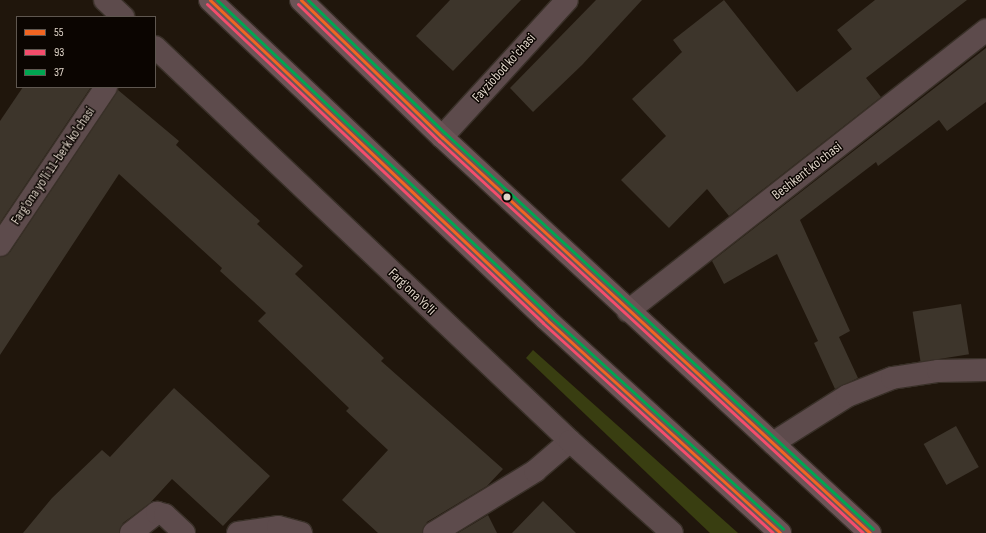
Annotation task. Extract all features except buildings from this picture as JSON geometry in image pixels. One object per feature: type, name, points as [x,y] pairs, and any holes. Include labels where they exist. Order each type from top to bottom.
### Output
[{"type":"main road","points":[[210,0],[546,319],[780,533]]},
{"type":"main road","points":[[301,0],[442,137],[628,311],[870,533]]},
{"type":"street","points":[[105,0],[122,16]]},
{"type":"street","name":"Fayziobod ko'chasi","points":[[442,137],[567,0]]},
{"type":"street","name":"Beshkent ko'chasi","points":[[628,311],[986,30]]},
{"type":"street","name":"Farg'ona Yo'li","points":[[156,48],[570,441],[672,533]]},
{"type":"street","name":"Farg'ona yo'li 11-berk ko'chasi","points":[[0,245],[105,88]]},
{"type":"street","points":[[773,443],[847,396],[892,378],[938,371],[986,370]]},
{"type":"street","points":[[434,533],[535,471],[570,441]]},
{"type":"street","points":[[131,533],[156,513],[165,516],[184,533]]},
{"type":"street","points":[[238,533],[278,527],[302,533]]},
{"type":"green space","points":[[533,350],[738,533],[710,533],[526,358]]},
{"type":"transit line","name":"55","points":[[210,0],[546,319],[780,533]]},
{"type":"transit line","name":"37","points":[[217,0],[549,315],[783,529]]},
{"type":"transit line","name":"55","points":[[301,0],[442,137],[870,533]]},
{"type":"transit line","name":"37","points":[[308,0],[445,133],[873,529]]},
{"type":"transit line","name":"93","points":[[207,4],[543,323],[773,533]]},
{"type":"transit line","name":"93","points":[[298,4],[439,141],[863,533]]}]
